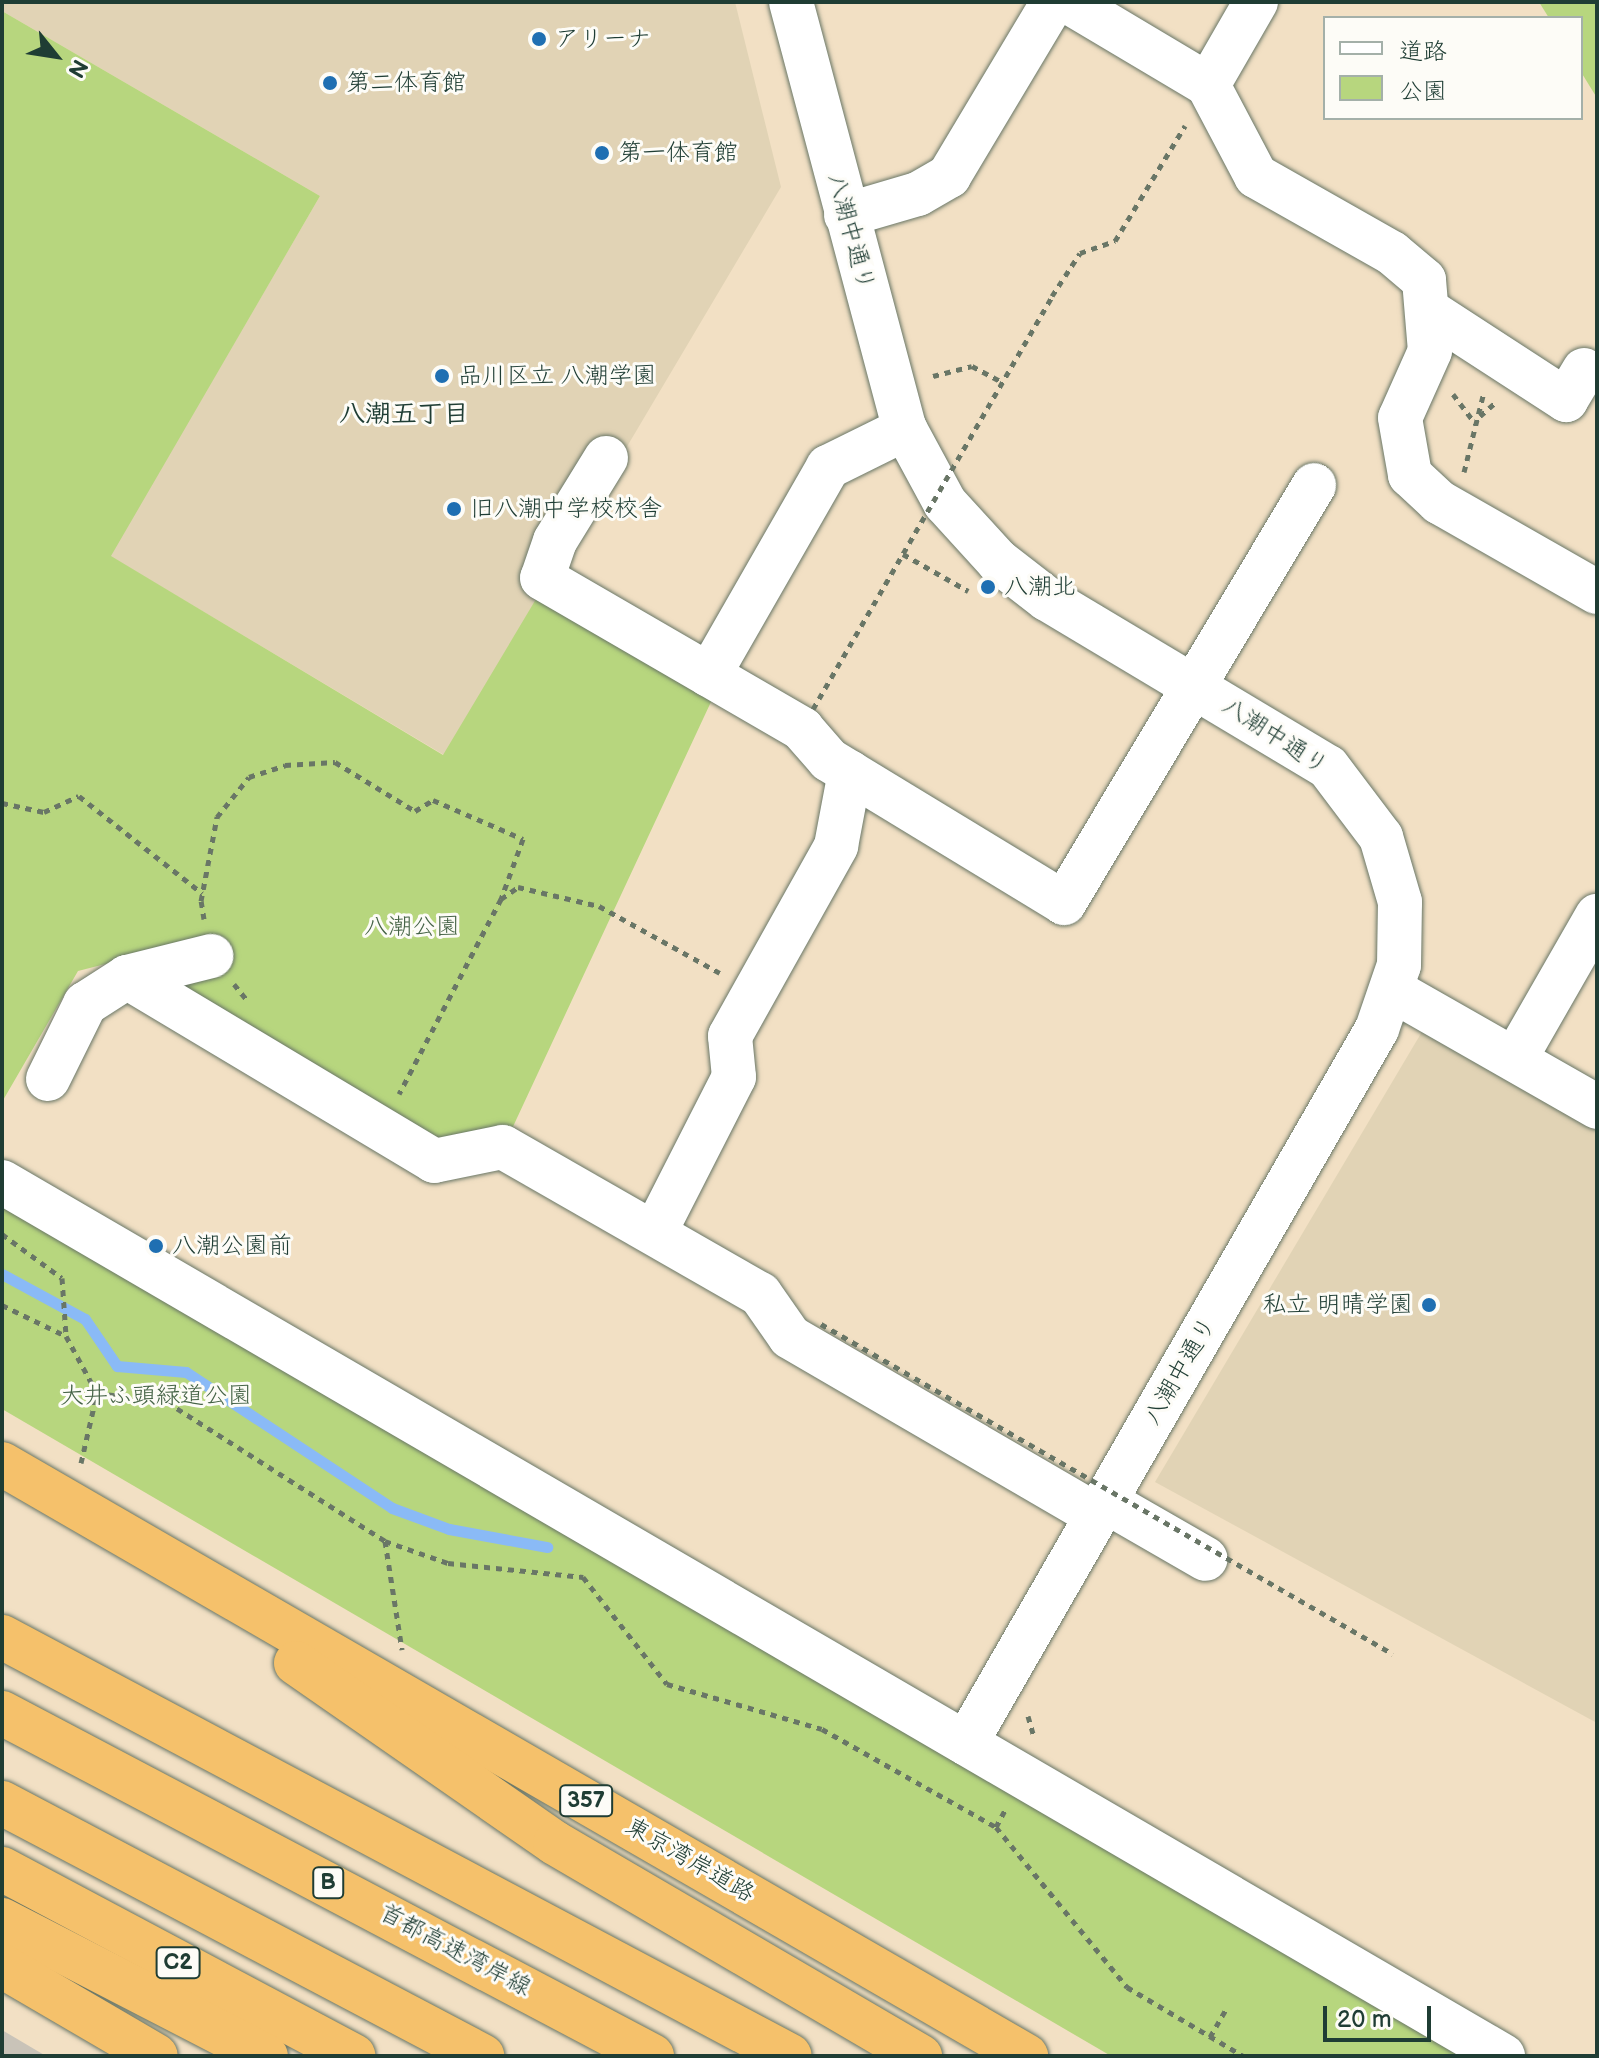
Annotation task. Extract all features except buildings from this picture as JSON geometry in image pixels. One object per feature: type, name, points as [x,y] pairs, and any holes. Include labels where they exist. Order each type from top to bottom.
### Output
[{"type":"highway","name":"東京湾岸道路","points":[[2,1464],[1026,2056]]},
{"type":"highway","name":"東京湾岸道路","points":[[145,1547],[222,1612],[555,1843],[920,2056]]},
{"type":"highway","points":[[2,1637],[790,2056]]},
{"type":"highway","name":"首都高速湾岸線","points":[[2,1713],[652,2056]]},
{"type":"highway","points":[[2,1803],[482,2056]]},
{"type":"highway","name":"C2","points":[[2,1869],[353,2056]]},
{"type":"highway","points":[[2,1920],[266,2056]]},
{"type":"highway","points":[[2,1966],[156,2056]]},
{"type":"street","name":"八潮中通り","points":[[791,2],[905,429],[945,503],[998,561],[1320,762],[1372,820],[1398,882],[1394,991],[966,1743]]},
{"type":"street","points":[[846,215],[918,194],[949,176],[1053,2]]},
{"type":"street","points":[[1069,2],[1208,85],[1256,176],[1408,264],[1424,280],[1432,313],[1430,351],[1399,435],[1410,475],[1439,502],[1597,592]]},
{"type":"street","points":[[1208,85],[1256,2]]},
{"type":"street","points":[[1432,313],[1489,356],[1566,400],[1584,370]]},
{"type":"street","points":[[709,675],[828,467],[905,429]]},
{"type":"street","points":[[606,458],[555,541],[542,578],[817,739],[829,760],[1064,903],[1314,485]]},
{"type":"street","points":[[655,1232],[734,1077],[730,1036],[762,987],[836,846],[850,772]]},
{"type":"street","points":[[1515,1059],[1597,916]]},
{"type":"street","points":[[48,1079],[85,1004],[127,977],[211,956]]},
{"type":"street","points":[[127,977],[434,1161],[503,1147],[760,1294],[790,1337],[1101,1508],[1206,1559]]},
{"type":"street","points":[[1394,991],[1597,1107]]},
{"type":"street","points":[[2,1182],[1503,2056]]},
{"type":"path","points":[[813,709],[1052,296],[1080,253],[1115,241],[1208,85]]},
{"type":"path","points":[[1439,502],[1468,464],[1489,356]]},
{"type":"path","points":[[925,378],[972,366],[1002,382]]},
{"type":"path","points":[[903,554],[969,592]]},
{"type":"path","points":[[211,956],[202,894],[217,817],[249,777],[335,762],[415,811],[433,800],[523,839],[501,899],[398,1092]]},
{"type":"path","points":[[2,803],[44,812],[79,796],[202,894]]},
{"type":"path","points":[[501,899],[518,887],[599,906],[739,984],[762,987]]},
{"type":"path","points":[[2,1234],[62,1278],[66,1336],[97,1393],[80,1464]]},
{"type":"path","points":[[2,1305],[66,1336]]},
{"type":"path","points":[[821,1324],[1393,1654]]},
{"type":"path","points":[[97,1393],[167,1402],[385,1541],[448,1563],[583,1577],[667,1684],[822,1729],[996,1827],[1127,1987],[1243,2056]]},
{"type":"path","points":[[385,1541],[403,1657]]},
{"type":"path","points":[[1210,2037],[1226,2009]]},
{"type":"shaded area","name":"品川区立 八潮学園","points":[[2,2],[735,2],[781,187],[444,755],[110,556],[320,196],[2,11]]},
{"type":"shaded area","name":"私立 明晴学園","points":[[1423,1030],[1597,1128],[1597,1723],[1155,1482]]},
{"type":"shaded area","points":[[2,2030],[46,2056],[2,2056]]},
{"type":"green space","points":[[1539,2],[1597,2],[1597,98],[1583,75],[1583,16],[1548,16]]},
{"type":"green space","name":"八潮公園","points":[[2,11],[320,196],[111,556],[443,755],[542,589],[717,689],[510,1133],[450,1154],[125,959],[78,971],[2,1102]]},
{"type":"green space","name":"大井ふ頭緑道公園","points":[[2,1203],[1460,2056],[1111,2056],[2,1409]]},
{"type":"waterway","points":[[2,1274],[85,1319],[117,1366],[186,1372],[392,1508],[449,1529],[547,1547]]},
{"type":"place","name":"アリーナ","points":[[539,39]]},
{"type":"place","name":"第二体育館","points":[[330,83]]},
{"type":"place","name":"第一体育館","points":[[602,153]]},
{"type":"place","name":"品川区立 八潮学園","points":[[442,376]]},
{"type":"place","name":"旧八潮中学校校舎","points":[[454,509]]},
{"type":"place","name":"八潮北","points":[[988,587]]},
{"type":"place","name":"八潮公園前","points":[[156,1246]]},
{"type":"place","name":"私立 明晴学園","points":[[1429,1305]]},
{"type":"district","name":"八潮五丁目","points":[[404,415]]}]
